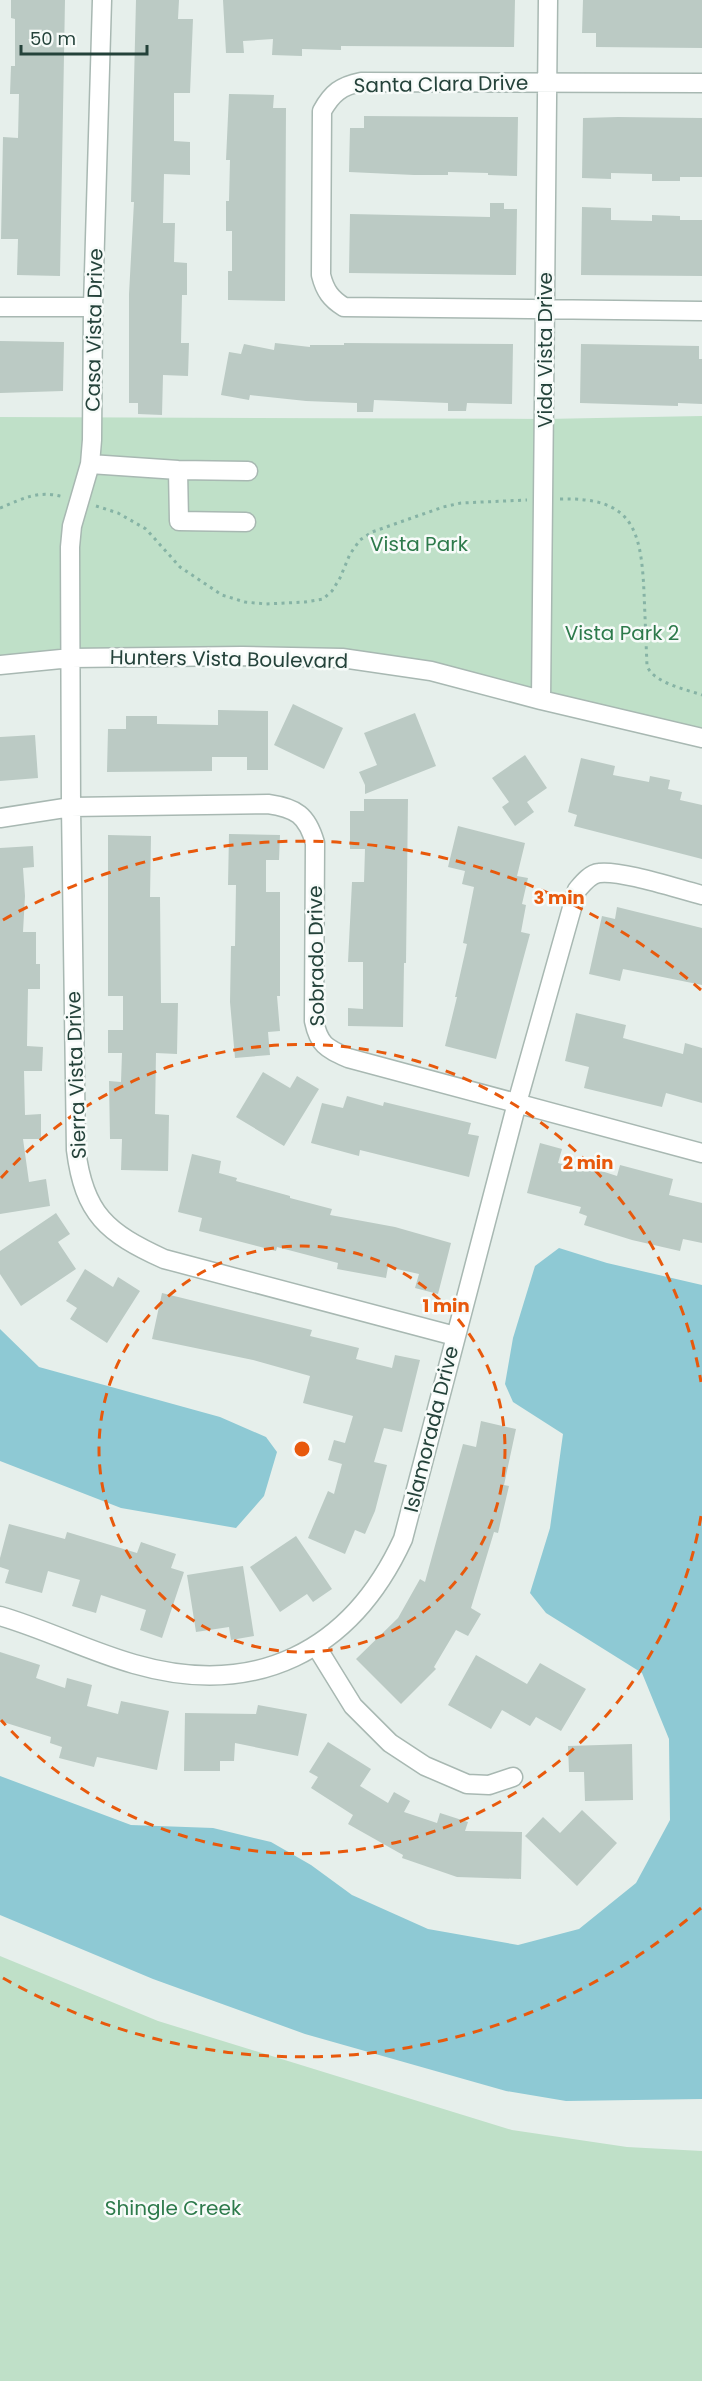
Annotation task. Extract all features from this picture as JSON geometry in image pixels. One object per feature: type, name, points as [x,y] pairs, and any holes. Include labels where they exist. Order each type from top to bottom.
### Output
[{"type":"street","name":"Casa Vista Drive","points":[[71,658],[70,548],[72,526],[90,464],[92,440],[93,307],[102,0]]},
{"type":"street","name":"Vida Vista Drive","points":[[541,700],[548,0]]},
{"type":"street","name":"Santa Clara Drive","points":[[546,310],[361,308],[344,307],[332,300],[324,288],[321,275],[321,128],[322,111],[330,97],[344,85],[361,82],[547,83]]},
{"type":"street","points":[[547,83],[702,83]]},
{"type":"street","points":[[0,307],[93,307]]},
{"type":"street","points":[[546,310],[702,311]]},
{"type":"street","points":[[90,464],[178,470],[248,471]]},
{"type":"street","points":[[178,470],[179,521],[246,522]]},
{"type":"street","name":"Hunters Vista Boulevard","points":[[0,665],[71,658],[242,656],[342,658],[431,671],[702,738]]},
{"type":"street","name":"Sierra Vista Drive","points":[[71,658],[76,1150],[79,1176],[88,1199],[106,1224],[130,1244],[164,1259],[455,1336]]},
{"type":"street","name":"Sobrado Drive","points":[[71,807],[268,804],[298,813],[310,826],[315,843],[314,1021],[317,1038],[327,1048],[348,1058],[702,1153]]},
{"type":"street","points":[[0,818],[71,807]]},
{"type":"street","name":"Islamorada Drive","points":[[0,1616],[133,1664],[177,1675],[222,1677],[263,1670],[316,1646],[349,1620],[390,1568],[403,1539],[517,1103],[577,890],[585,880],[598,873],[617,874],[702,895]]},
{"type":"street","points":[[316,1646],[353,1706],[390,1743],[425,1766],[467,1784],[489,1785],[513,1777]]},
{"type":"path","points":[[0,508],[36,493],[49,493],[118,513],[146,529],[180,567],[222,595],[245,602],[266,603],[305,602],[323,598],[332,591],[350,554],[360,540],[372,532],[443,507],[461,503],[581,498],[598,501],[617,509],[632,525],[642,556],[649,673],[656,678],[702,695]]},
{"type":"green space","name":"Vista Park","points":[[702,416],[702,738],[342,658],[0,665],[0,417],[545,419]]},
{"type":"green space","name":"Shingle Creek","points":[[0,1956],[158,2021],[512,2130],[627,2147],[702,2151],[702,2381],[0,2381]]},
{"type":"water","points":[[559,1248],[607,1263],[702,1285],[702,2099],[566,2101],[506,2091],[305,2034],[153,1979],[0,1915],[0,1776],[131,1825],[213,1828],[271,1842],[311,1865],[352,1895],[428,1929],[518,1945],[579,1929],[636,1883],[670,1820],[669,1739],[642,1673],[546,1613],[530,1593],[550,1528],[563,1434],[513,1402],[505,1384],[513,1338],[535,1266]]},
{"type":"water","points":[[0,1329],[39,1367],[220,1417],[266,1437],[277,1452],[264,1496],[236,1528],[121,1508],[0,1461]]},
{"type":"building","points":[[11,0],[65,0],[60,276],[17,275],[18,239],[1,239],[3,137],[18,138],[19,94],[10,94],[11,66],[15,66],[15,19],[11,18]]},
{"type":"building","points":[[136,0],[179,0],[178,19],[193,19],[190,93],[174,93],[174,141],[190,142],[190,175],[164,174],[163,223],[175,223],[174,262],[187,263],[187,295],[182,295],[181,343],[189,343],[188,376],[163,375],[162,415],[138,414],[138,403],[129,403],[129,294],[134,202],[131,202]]},
{"type":"building","points":[[223,0],[515,0],[514,47],[341,46],[341,50],[302,49],[302,56],[272,55],[273,39],[243,41],[244,53],[226,53]]},
{"type":"building","points":[[583,0],[702,0],[702,48],[596,47],[596,33],[582,33]]},
{"type":"building","points":[[229,94],[274,95],[273,108],[286,108],[285,301],[228,300],[228,271],[232,271],[232,231],[226,231],[230,160],[226,160]]},
{"type":"building","points":[[364,116],[518,117],[517,176],[448,172],[448,175],[414,175],[349,172],[350,128],[364,128]]},
{"type":"building","points":[[583,118],[702,118],[702,177],[680,177],[680,181],[652,181],[652,174],[611,173],[611,179],[582,178]]},
{"type":"building","points":[[490,203],[504,203],[504,209],[517,209],[516,275],[349,273],[350,214],[490,217]]},
{"type":"building","points":[[582,207],[611,208],[611,220],[652,221],[652,215],[680,216],[680,220],[702,220],[702,276],[581,275]]},
{"type":"building","points":[[0,341],[64,342],[63,391],[0,393]]},
{"type":"building","points":[[275,343],[310,347],[310,345],[344,345],[344,343],[513,344],[512,404],[467,403],[466,411],[448,411],[448,403],[374,400],[373,412],[357,412],[357,403],[306,401],[250,395],[249,400],[221,395],[229,352],[241,354],[244,344],[274,350]]},
{"type":"building","points":[[581,344],[699,346],[699,359],[702,359],[702,404],[678,403],[678,406],[580,403]]},
{"type":"building","points":[[293,704],[343,728],[324,769],[274,745]]},
{"type":"building","points":[[218,710],[268,711],[268,770],[247,770],[247,757],[212,757],[212,771],[107,772],[108,729],[126,729],[126,716],[157,716],[157,724],[218,725]]},
{"type":"building","points":[[415,713],[436,766],[365,794],[365,785],[359,772],[377,765],[364,733]]},
{"type":"building","points":[[35,735],[38,778],[0,781],[0,737]]},
{"type":"building","points":[[525,755],[547,788],[527,802],[534,812],[515,826],[502,807],[509,802],[492,778]]},
{"type":"building","points":[[581,758],[615,766],[613,775],[649,782],[650,776],[670,780],[668,789],[682,792],[680,800],[702,805],[702,859],[574,826],[577,815],[568,812]]},
{"type":"building","points":[[364,799],[408,799],[403,1027],[348,1026],[348,1008],[363,1009],[363,962],[348,962],[352,882],[364,882],[365,849],[350,849],[350,811],[364,811]]},
{"type":"building","points":[[458,826],[525,843],[517,876],[528,878],[522,904],[526,905],[521,932],[530,934],[496,1059],[445,1046],[467,944],[463,943],[474,887],[462,884],[465,871],[448,867]]},
{"type":"building","points":[[229,834],[280,835],[279,860],[266,860],[266,892],[280,892],[280,996],[277,996],[280,1031],[268,1032],[270,1055],[235,1058],[230,1002],[231,946],[235,946],[236,885],[228,885]]},
{"type":"building","points":[[108,835],[151,836],[150,897],[160,897],[161,1003],[178,1003],[177,1054],[156,1053],[155,1114],[169,1115],[168,1171],[121,1170],[122,1139],[110,1139],[109,1081],[121,1082],[122,1053],[108,1053],[108,1030],[123,1030],[123,996],[108,996]]},
{"type":"building","points":[[33,846],[34,867],[23,868],[25,896],[23,932],[36,932],[36,964],[40,964],[40,989],[28,989],[27,1046],[43,1047],[42,1071],[24,1071],[25,1115],[41,1114],[41,1139],[23,1139],[29,1182],[46,1179],[50,1206],[0,1214],[0,848]]},
{"type":"building","points":[[617,907],[702,928],[702,985],[623,969],[620,981],[589,974],[602,916],[615,919]]},
{"type":"building","points":[[576,1013],[626,1025],[623,1038],[683,1054],[685,1043],[702,1048],[702,1103],[666,1093],[662,1107],[584,1088],[589,1067],[565,1061]]},
{"type":"building","points":[[263,1072],[290,1088],[297,1076],[319,1089],[284,1146],[236,1117]]},
{"type":"building","points":[[347,1096],[383,1106],[384,1102],[471,1123],[468,1134],[479,1136],[469,1177],[360,1150],[359,1156],[311,1143],[322,1103],[343,1108]]},
{"type":"building","points":[[540,1143],[562,1149],[558,1163],[591,1171],[592,1168],[617,1176],[620,1165],[673,1179],[669,1195],[702,1203],[702,1243],[683,1239],[680,1251],[632,1240],[584,1225],[587,1216],[579,1213],[581,1207],[527,1193]]},
{"type":"building","points":[[192,1154],[221,1161],[219,1173],[237,1178],[236,1181],[332,1209],[330,1215],[395,1227],[451,1243],[438,1294],[415,1288],[419,1274],[388,1267],[386,1278],[337,1269],[338,1263],[277,1247],[276,1251],[199,1231],[202,1218],[178,1212]]},
{"type":"building","points":[[56,1213],[70,1234],[58,1242],[76,1269],[21,1306],[0,1274],[0,1251]]},
{"type":"building","points":[[85,1269],[113,1287],[118,1277],[140,1291],[107,1343],[70,1319],[77,1308],[66,1301]]},
{"type":"building","points":[[162,1293],[312,1330],[310,1336],[359,1348],[356,1359],[392,1368],[395,1355],[420,1360],[402,1432],[384,1428],[374,1462],[387,1465],[375,1511],[365,1534],[355,1530],[345,1554],[308,1538],[328,1491],[334,1494],[342,1464],[328,1460],[334,1440],[345,1443],[353,1416],[303,1403],[310,1376],[253,1360],[152,1339]]},
{"type":"building","points":[[481,1421],[516,1429],[504,1485],[509,1486],[498,1533],[494,1532],[471,1608],[481,1614],[468,1636],[456,1630],[434,1667],[436,1669],[401,1704],[356,1659],[398,1618],[420,1579],[425,1582],[463,1444],[476,1447]]},
{"type":"building","points":[[9,1524],[65,1539],[67,1532],[137,1553],[141,1542],[176,1554],[171,1568],[184,1572],[162,1638],[140,1630],[146,1610],[101,1595],[96,1613],[72,1606],[80,1580],[48,1571],[42,1593],[5,1583],[9,1570],[0,1567],[0,1558]]},
{"type":"building","points":[[296,1536],[332,1589],[313,1602],[307,1594],[280,1612],[250,1567]]},
{"type":"building","points":[[243,1566],[254,1636],[231,1640],[229,1627],[196,1632],[187,1575]]},
{"type":"building","points":[[0,1652],[40,1665],[36,1678],[65,1688],[67,1678],[92,1685],[87,1706],[118,1714],[121,1701],[169,1711],[157,1770],[97,1757],[94,1767],[59,1758],[62,1747],[50,1743],[51,1737],[0,1721]]},
{"type":"building","points":[[476,1655],[527,1684],[540,1663],[586,1689],[561,1731],[536,1717],[530,1726],[502,1710],[491,1729],[448,1705]]},
{"type":"building","points":[[258,1705],[307,1714],[298,1756],[235,1743],[234,1761],[220,1761],[220,1771],[184,1771],[185,1713],[256,1714]]},
{"type":"building","points":[[328,1742],[371,1769],[360,1786],[388,1803],[394,1792],[410,1801],[404,1812],[437,1823],[440,1813],[468,1822],[465,1831],[522,1832],[521,1879],[457,1877],[402,1858],[403,1855],[348,1824],[353,1815],[311,1788],[318,1777],[309,1772]]},
{"type":"building","points":[[632,1744],[633,1800],[585,1801],[584,1772],[569,1772],[568,1746]]},
{"type":"building","points":[[582,1810],[617,1843],[577,1886],[525,1836],[543,1817],[560,1833]]},
{"type":"park label","name":"Vista Park 2","points":[[622,633]]}]
